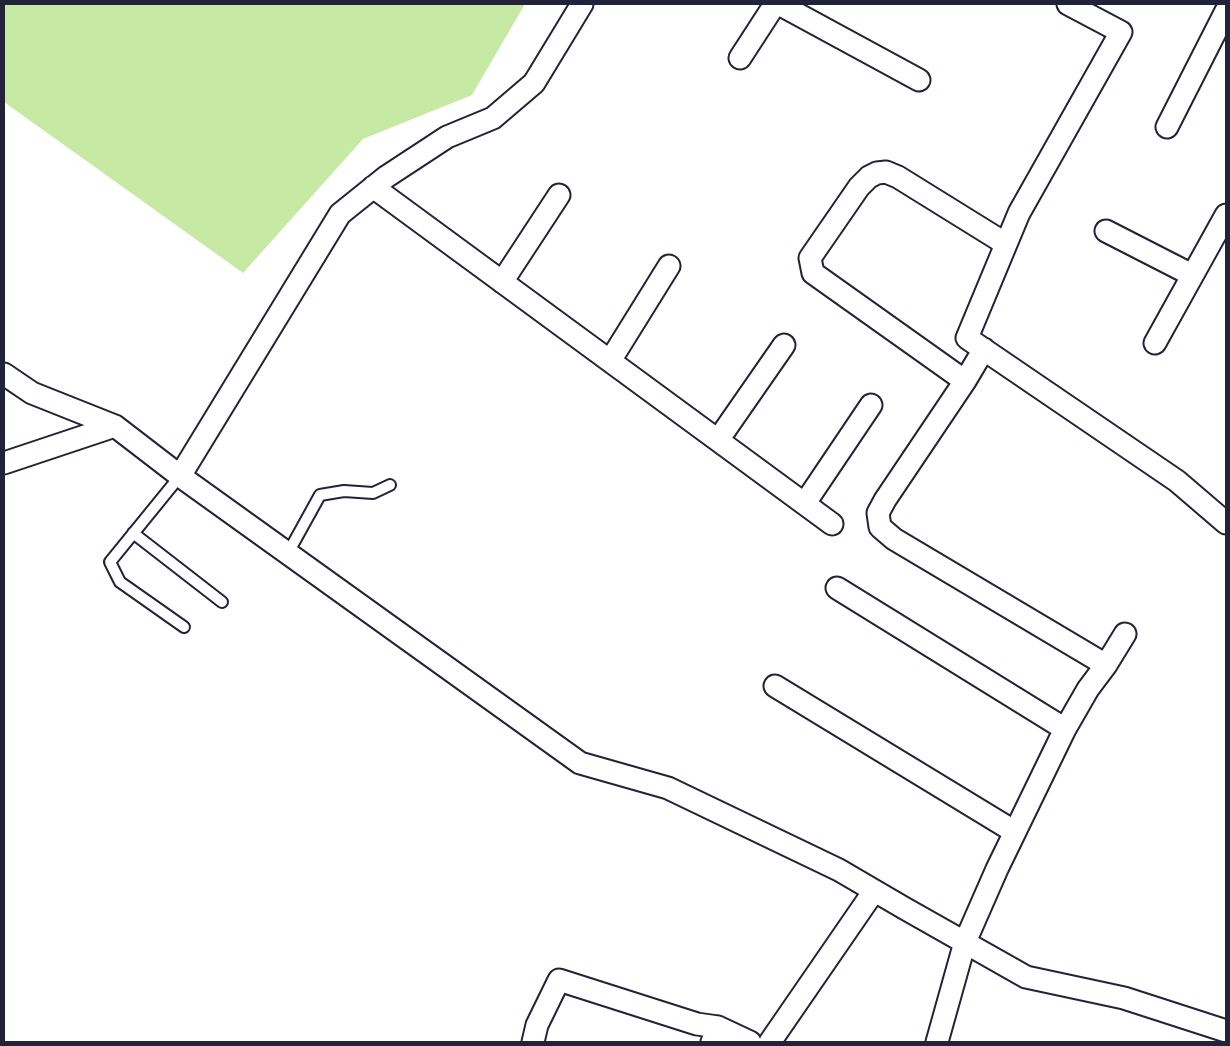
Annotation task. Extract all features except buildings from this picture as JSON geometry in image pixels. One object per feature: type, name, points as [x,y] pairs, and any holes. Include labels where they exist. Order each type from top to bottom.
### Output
[{"type":"street","points":[[180,476],[340,214],[386,177],[447,137],[493,118],[534,83],[582,4]]},
{"type":"street","points":[[740,58],[775,4]]},
{"type":"street","points":[[779,4],[919,80]]},
{"type":"street","points":[[1068,4],[1121,32],[1019,213],[967,338],[1176,481],[1226,523]]},
{"type":"street","points":[[1167,127],[1226,11]]},
{"type":"street","points":[[965,381],[813,274],[810,258],[859,187],[869,177],[877,173],[886,172],[898,177],[1006,244]]},
{"type":"street","points":[[373,187],[832,524]]},
{"type":"street","points":[[502,282],[559,195]]},
{"type":"street","points":[[1155,343],[1226,215]]},
{"type":"street","points":[[1106,231],[1192,275]]},
{"type":"street","points":[[610,361],[670,266]]},
{"type":"street","points":[[718,440],[784,345]]},
{"type":"street","points":[[984,350],[885,500],[878,513],[880,527],[894,539],[1106,665]]},
{"type":"street","points":[[4,374],[32,393],[115,426],[180,476],[580,763],[668,788],[839,870],[1026,977],[1124,998],[1226,1031]]},
{"type":"street","points":[[805,503],[871,405]]},
{"type":"street","points":[[4,463],[115,426]]},
{"type":"street","points":[[837,588],[1065,729]]},
{"type":"street","points":[[937,1042],[964,942],[997,869],[1065,729],[1125,634]]},
{"type":"street","points":[[775,686],[1015,832]]},
{"type":"street","points":[[770,1042],[874,891]]},
{"type":"street","points":[[533,1042],[537,1026],[558,980],[697,1024],[715,1035],[750,1042]]},
{"type":"lane","points":[[180,476],[110,562],[120,582],[184,627]]},
{"type":"lane","points":[[288,553],[320,495],[344,491],[373,494],[390,485]]},
{"type":"lane","points":[[133,533],[222,602]]},
{"type":"green space","points":[[4,4],[525,4],[472,95],[363,139],[243,273],[4,102]]}]
